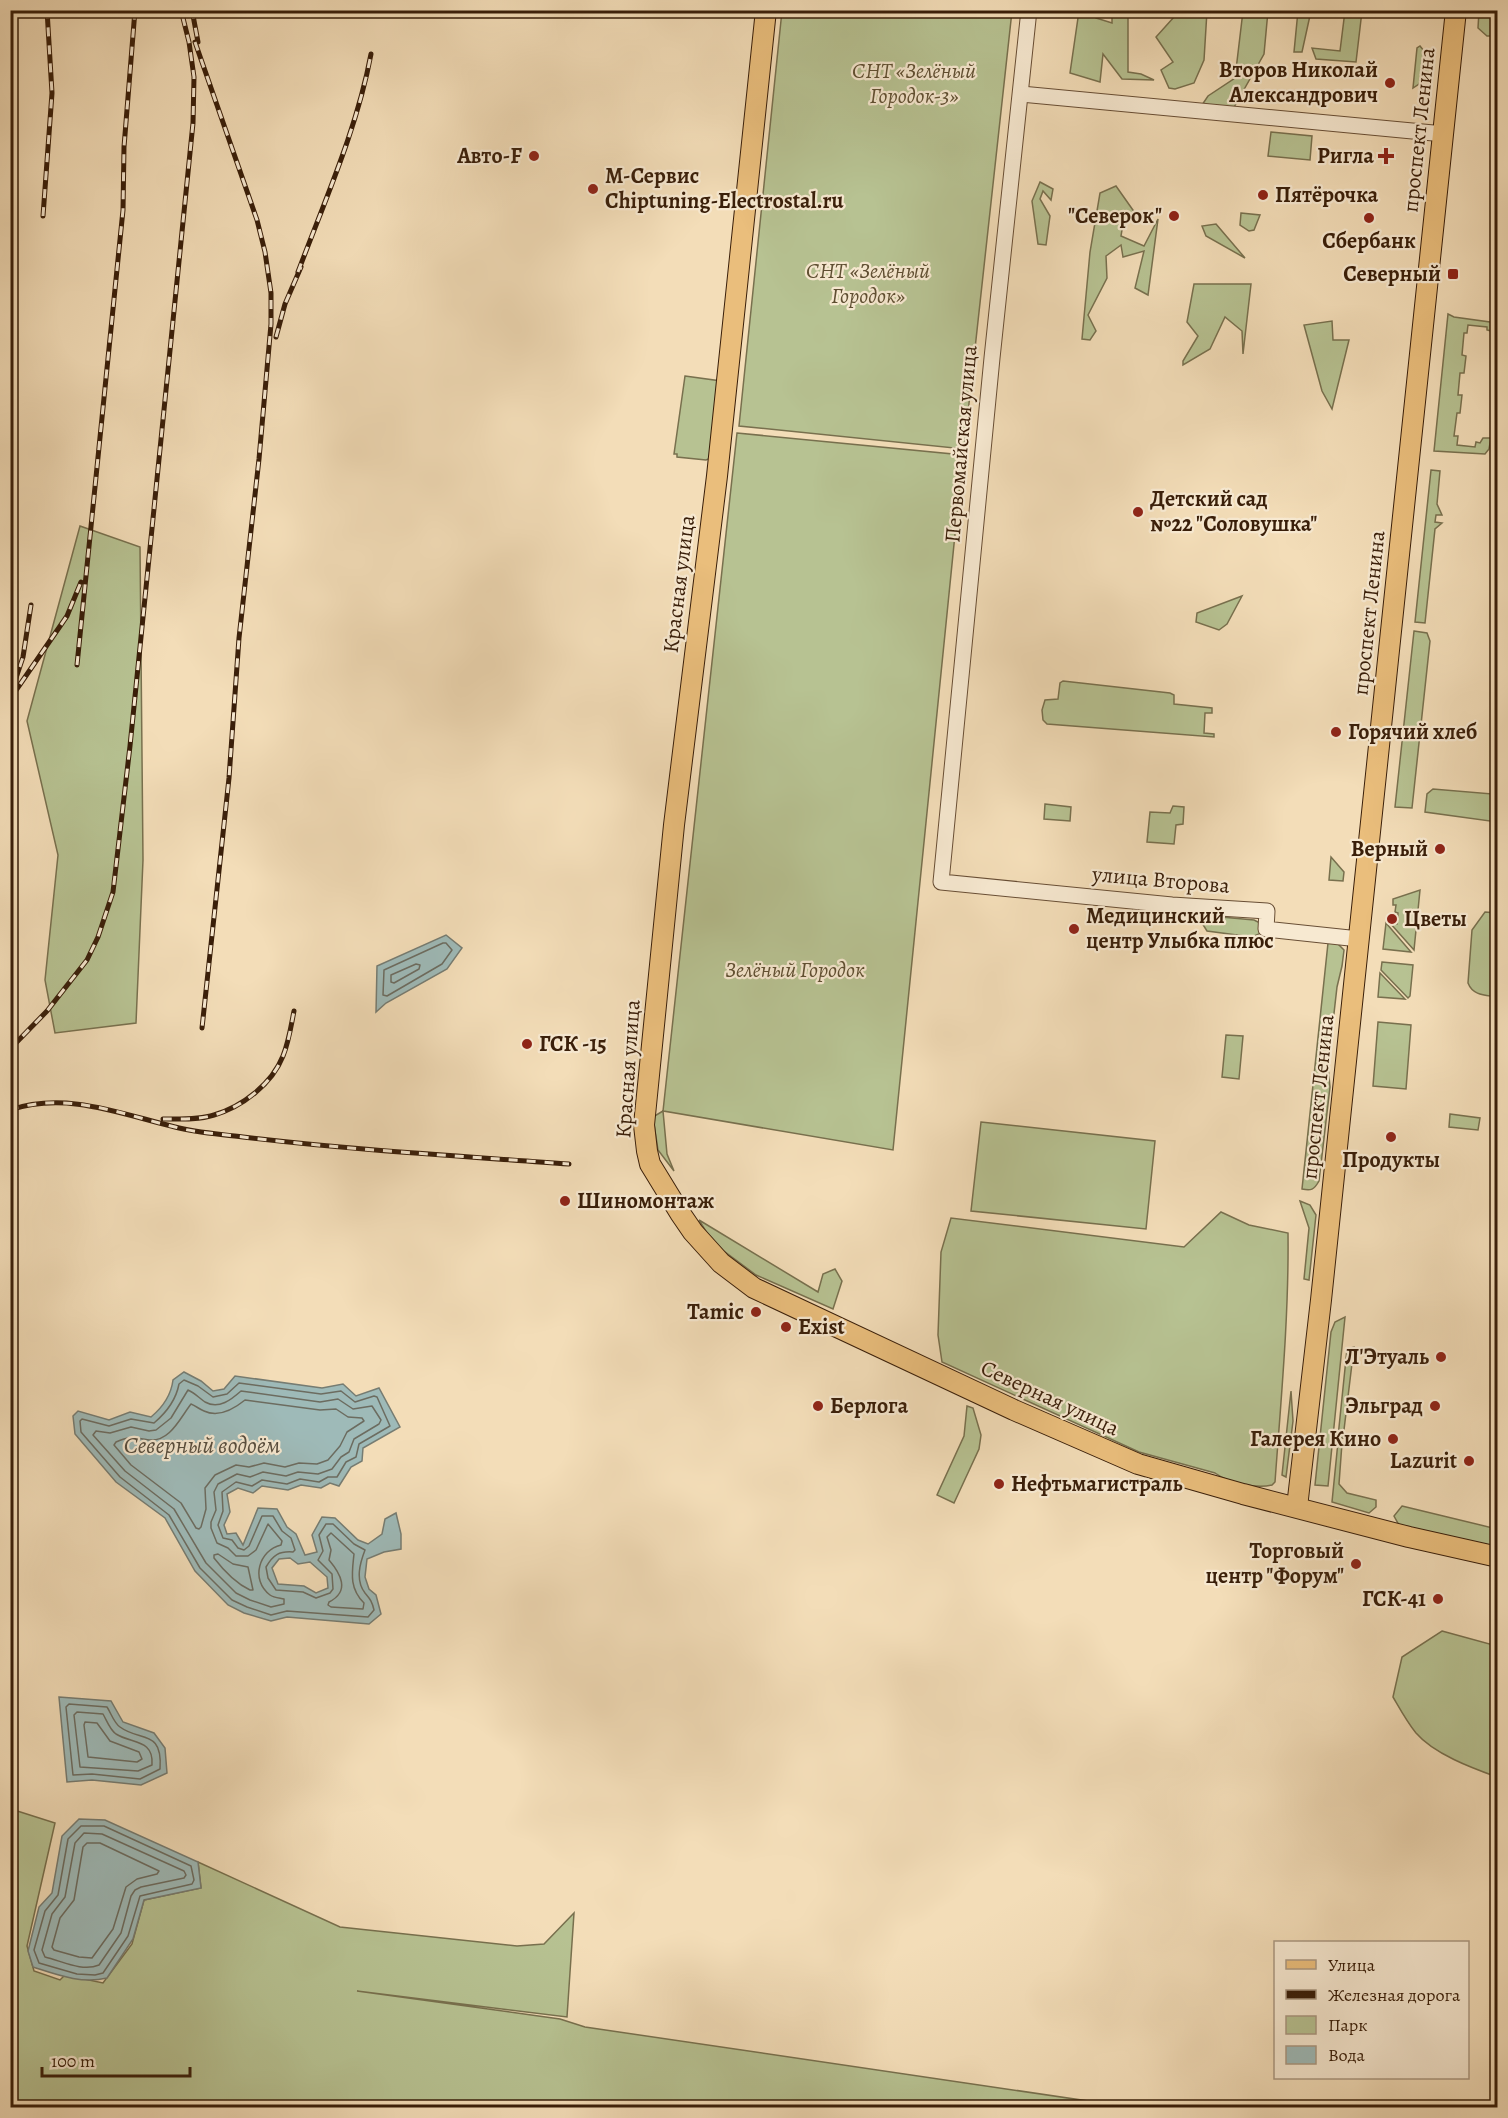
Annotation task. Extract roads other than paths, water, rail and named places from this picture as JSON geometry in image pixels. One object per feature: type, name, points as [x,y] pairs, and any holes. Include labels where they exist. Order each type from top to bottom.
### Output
[{"type":"main road","name":"Красная улица","points":[[650,1164],[646,1151],[644,1125],[652,1040],[674,825],[717,476],[766,10]]},
{"type":"main road","name":"проспект Ленина","points":[[1298,1508],[1456,10]]},
{"type":"main road","name":"Северная улица","points":[[650,1164],[673,1203],[700,1240],[721,1263],[764,1293],[1122,1458],[1181,1478],[1409,1537],[1497,1557]]},
{"type":"street","name":"Первомайская улица","points":[[941,882],[992,358],[1029,10]]},
{"type":"street","points":[[1021,94],[1444,134]]},
{"type":"street","name":"улица Второва","points":[[941,882],[1172,905],[1267,911],[1266,929],[1359,939]]},
{"type":"water","points":[[446,935],[462,948],[447,969],[386,1003],[376,1012],[377,966]]},
{"type":"water","name":"Северный водоём","points":[[184,1372],[213,1391],[224,1389],[235,1376],[322,1388],[343,1384],[356,1396],[379,1388],[400,1427],[363,1448],[362,1461],[351,1467],[339,1486],[330,1483],[321,1488],[301,1485],[288,1490],[262,1486],[253,1493],[238,1488],[227,1494],[230,1512],[224,1525],[227,1534],[236,1533],[243,1545],[258,1508],[277,1509],[287,1527],[296,1534],[305,1555],[317,1552],[312,1535],[322,1517],[335,1518],[358,1540],[368,1544],[382,1534],[385,1519],[396,1513],[401,1534],[401,1549],[384,1552],[367,1559],[365,1577],[369,1589],[376,1595],[381,1614],[369,1624],[287,1617],[271,1621],[244,1613],[228,1605],[195,1571],[165,1518],[116,1482],[75,1434],[73,1416],[78,1411],[109,1420],[130,1412],[151,1417],[166,1401],[173,1380]],"holes":[[[290,1558],[298,1564],[310,1562],[327,1577],[328,1588],[316,1593],[304,1586],[278,1584],[272,1568],[279,1559]]]},
{"type":"water","points":[[59,1697],[111,1701],[123,1722],[154,1733],[165,1748],[167,1773],[141,1785],[92,1780],[67,1782]]},
{"type":"water","points":[[79,1819],[105,1820],[198,1862],[201,1888],[144,1900],[133,1939],[107,1978],[97,1980],[70,1978],[33,1967],[28,1951],[39,1907],[52,1893],[62,1836]]},
{"type":"railway","points":[[43,216],[52,93],[47,10]]},
{"type":"railway","points":[[77,665],[123,210],[124,147],[135,10]]},
{"type":"railway","points":[[10,1049],[47,1011],[87,960],[98,937],[113,892],[130,746],[193,123],[194,77],[181,10]]},
{"type":"railway","points":[[192,10],[198,42]]},
{"type":"railway","points":[[195,42],[257,220],[265,252],[271,293],[271,324],[259,459],[239,638],[229,778],[202,1028]]},
{"type":"railway","points":[[298,272],[349,137],[371,54]]},
{"type":"railway","points":[[276,337],[285,304],[301,267]]},
{"type":"railway","points":[[10,699],[67,616],[81,582]]},
{"type":"railway","points":[[14,684],[23,657],[31,605]]},
{"type":"railway","points":[[163,1119],[208,1117],[235,1106],[255,1093],[272,1076],[283,1056],[294,1011]]},
{"type":"railway","points":[[10,1110],[31,1105],[73,1104],[93,1106],[183,1129],[209,1133],[365,1149],[569,1164]]},
{"type":"place","name":"Второв Николай Александрович","points":[[1390,83]]},
{"type":"place","name":"Авто-F","points":[[534,156]]},
{"type":"place","name":"Ригла","points":[[1386,156]]},
{"type":"place","name":"M-Сервис Chiptuning-Electrostal.ru","points":[[593,189]]},
{"type":"place","name":"Пятёрочка","points":[[1263,195]]},
{"type":"place","name":"\"Северок\"","points":[[1174,216]]},
{"type":"place","name":"Сбербанк","points":[[1369,218]]},
{"type":"place","name":"Северный","points":[[1453,274]]},
{"type":"place","name":"Детский сад №22 \"Соловушка\"","points":[[1138,512]]},
{"type":"place","name":"Горячий хлеб","points":[[1336,732]]},
{"type":"place","name":"Верный","points":[[1440,849]]},
{"type":"place","name":"Цветы","points":[[1392,919]]},
{"type":"place","name":"Медицинский центр Улыбка плюс","points":[[1074,929]]},
{"type":"place","name":"ГСК -15","points":[[527,1044]]},
{"type":"place","name":"Продукты","points":[[1391,1137]]},
{"type":"place","name":"Шиномонтаж","points":[[565,1201]]},
{"type":"place","name":"Tamic","points":[[756,1312]]},
{"type":"place","name":"Exist","points":[[786,1327]]},
{"type":"place","name":"Л'Этуаль","points":[[1441,1357]]},
{"type":"place","name":"Берлога","points":[[818,1406]]},
{"type":"place","name":"Эльград","points":[[1435,1406]]},
{"type":"place","name":"Галерея Кино","points":[[1393,1439]]},
{"type":"place","name":"Lazurit","points":[[1469,1461]]},
{"type":"place","name":"Нефтьмагистраль","points":[[999,1484]]},
{"type":"place","name":"Торговый центр \"Форум\"","points":[[1356,1564]]},
{"type":"place","name":"ГСК-41","points":[[1438,1599]]},
{"type":"park label","name":"СНТ «Зелёный Городок-3»","points":[[914,84]]},
{"type":"park label","name":"СНТ «Зелёный Городок»","points":[[868,284]]},
{"type":"park label","name":"Зелёный Городок","points":[[795,970]]}]
